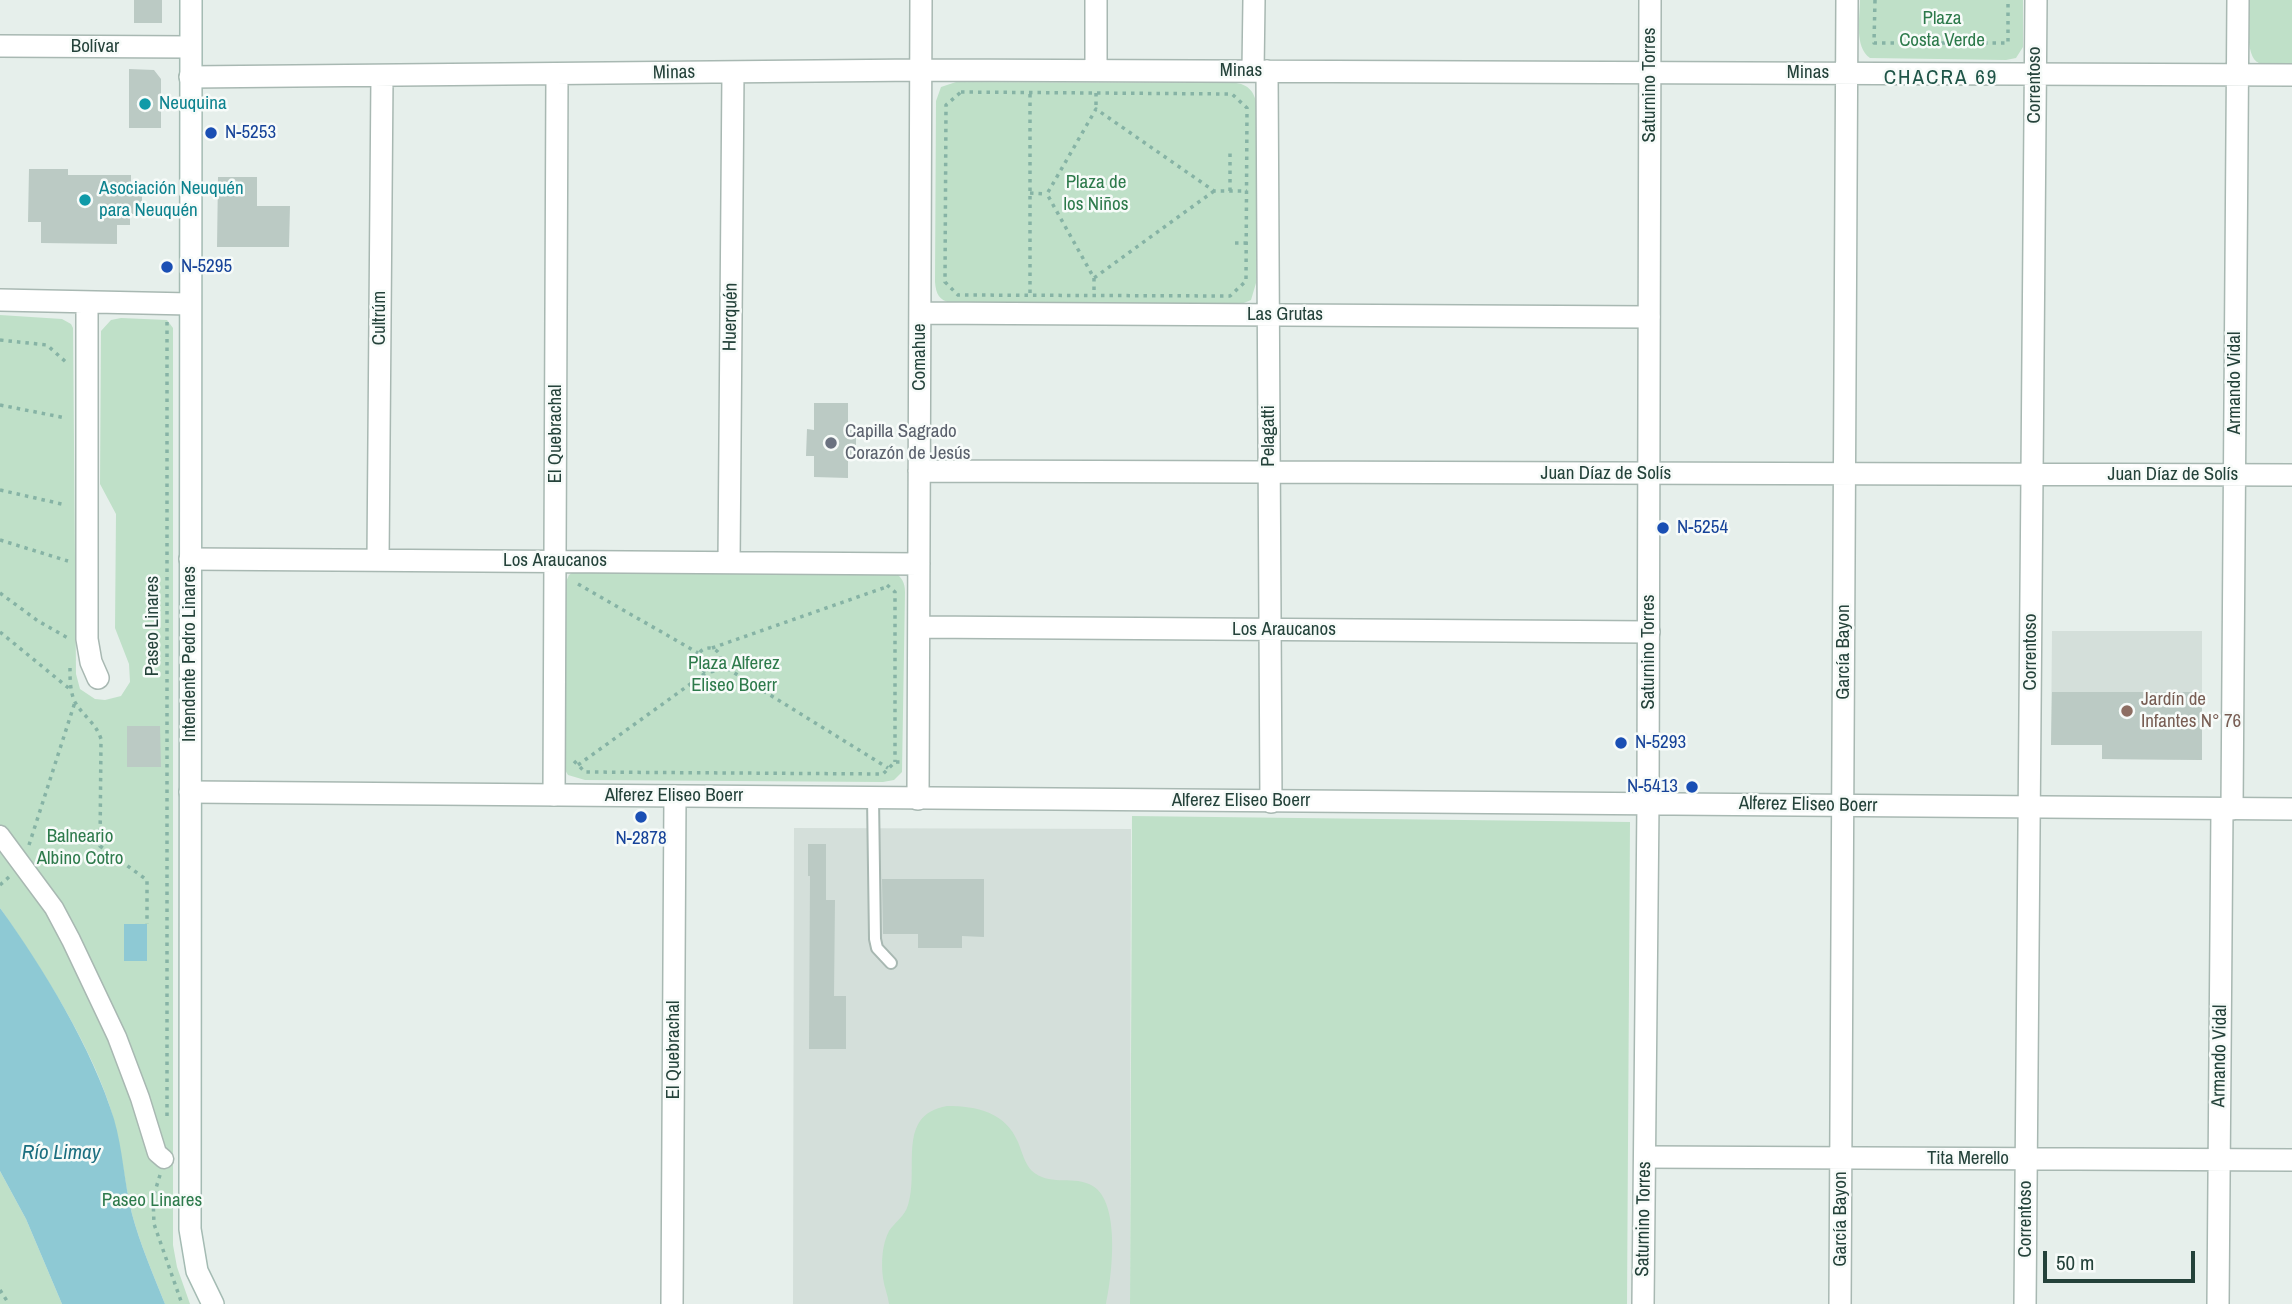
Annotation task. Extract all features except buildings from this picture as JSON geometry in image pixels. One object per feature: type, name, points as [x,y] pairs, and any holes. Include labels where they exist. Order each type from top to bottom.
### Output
[{"type":"street","name":"Intendente Pedro Linares","points":[[191,0],[190,1229],[197,1271],[213,1304]]},
{"type":"street","name":"Comahue","points":[[918,799],[921,0]]},
{"type":"street","points":[[1096,0],[1096,70]]},
{"type":"street","name":"Pelagatti","points":[[1254,0],[1260,71],[1269,315],[1271,802]]},
{"type":"street","name":"Saturnino Torres","points":[[1643,1304],[1649,632],[1650,0]]},
{"type":"street","name":"García Bayon","points":[[1840,1304],[1847,0]]},
{"type":"street","name":"Correntoso","points":[[2025,1304],[2036,0]]},
{"type":"street","name":"Armando Vidal","points":[[2218,1304],[2235,475],[2238,0]]},
{"type":"street","name":"Bolívar","points":[[0,46],[190,47]]},
{"type":"street","name":"Minas","points":[[190,77],[921,70],[2292,75]]},
{"type":"street","name":"Huerquén","points":[[729,562],[733,72]]},
{"type":"street","name":"El Quebrachal","points":[[554,795],[557,74]]},
{"type":"street","name":"Cultrúm","points":[[378,560],[382,76]]},
{"type":"street","points":[[0,300],[190,304]]},
{"type":"street","points":[[87,302],[87,639],[91,663],[98,678]]},
{"type":"street","name":"Las Grutas","points":[[920,313],[1649,317]]},
{"type":"street","name":"Juan Díaz de Solís","points":[[919,471],[2292,475]]},
{"type":"street","name":"Los Araucanos","points":[[190,559],[919,564]]},
{"type":"street","name":"Los Araucanos","points":[[919,627],[1649,632]]},
{"type":"street","name":"Alferez Eliseo Boerr","points":[[190,792],[2292,809]]},
{"type":"street","name":"El Quebrachal","points":[[672,1304],[675,796]]},
{"type":"street","points":[[0,835],[54,908],[71,940],[117,1037],[141,1098],[157,1153],[164,1159]]},
{"type":"street","name":"Tita Merello","points":[[1645,1157],[2292,1160]]},
{"type":"lane","points":[[873,798],[875,939],[877,948],[891,963]]},
{"type":"path","points":[[1875,0],[1874,43],[2008,43]]},
{"type":"path","points":[[2008,0],[2008,43],[2012,50]]},
{"type":"path","points":[[961,92],[1097,93],[1232,94],[1247,108],[1246,281],[1230,296],[958,295],[945,282],[946,105],[961,92]]},
{"type":"path","points":[[1030,92],[1030,295]]},
{"type":"path","points":[[1047,194],[1097,109],[1097,93]]},
{"type":"path","points":[[1097,109],[1214,191],[1247,191]]},
{"type":"path","points":[[1230,152],[1230,191]]},
{"type":"path","points":[[1094,278],[1214,191]]},
{"type":"path","points":[[1030,193],[1047,194]]},
{"type":"path","points":[[1047,194],[1094,278],[1094,295]]},
{"type":"path","points":[[1154,234],[1154,243]]},
{"type":"path","points":[[1235,243],[1247,243]]},
{"type":"path","name":"Paseo Linares","points":[[167,320],[167,1121]]},
{"type":"path","points":[[0,405],[68,419]]},
{"type":"path","points":[[0,491],[69,506]]},
{"type":"path","points":[[0,540],[69,561]]},
{"type":"path","points":[[573,589],[583,578]]},
{"type":"path","points":[[572,758],[584,772],[883,774],[895,762],[895,592],[882,580]]},
{"type":"path","points":[[578,584],[698,653]]},
{"type":"path","points":[[698,653],[704,648],[712,648],[889,586]]},
{"type":"path","points":[[0,593],[38,621],[70,639]]},
{"type":"path","points":[[0,632],[72,691]]},
{"type":"path","points":[[578,765],[706,671],[715,670],[720,664],[719,652],[712,648]]},
{"type":"path","points":[[698,653],[698,664],[706,671]]},
{"type":"path","points":[[720,664],[888,768]]},
{"type":"path","points":[[22,864],[76,702]]},
{"type":"path","points":[[164,1159],[153,1198],[153,1212],[158,1237],[182,1304]]},
{"type":"path","points":[[0,1290],[9,1304]]},
{"type":"shaded area","name":"Jardín de Infantes N° 76","points":[[2052,631],[2202,631],[2202,760],[2102,759],[2102,729],[2051,745]]},
{"type":"shaded area","points":[[794,828],[1131,829],[1130,1304],[793,1304]]},
{"type":"green space","name":"Plaza Costa Verde","points":[[1860,0],[2023,0],[2023,47],[2016,58],[2006,60],[1870,58],[1860,40]]},
{"type":"green space","points":[[2249,0],[2292,0],[2292,64],[2263,64],[2254,59],[2248,34]]},
{"type":"green space","name":"Plaza de los Niños","points":[[956,82],[1236,83],[1249,88],[1254,95],[1257,109],[1256,283],[1251,300],[1239,305],[951,303],[941,298],[935,282],[936,101],[941,87]]},
{"type":"green space","name":"Balneario Albino Cotro","points":[[0,315],[62,319],[73,328],[76,674],[80,689],[95,699],[105,700],[121,696],[130,682],[129,664],[115,628],[116,514],[100,484],[101,331],[111,320],[121,318],[167,320],[173,328],[173,1245],[177,1267],[190,1304],[165,1304],[135,1225],[116,1131],[100,1079],[61,1003],[0,908]]},
{"type":"green space","name":"Plaza Alferez Eliseo Boerr","points":[[573,572],[894,572],[902,580],[905,592],[902,772],[894,780],[883,782],[585,780],[568,775],[565,770],[565,584]]},
{"type":"green space","points":[[1132,816],[1630,822],[1627,1304],[1130,1304]]},
{"type":"green space","points":[[947,1106],[979,1109],[998,1117],[1012,1132],[1027,1165],[1039,1176],[1052,1180],[1082,1182],[1099,1192],[1106,1204],[1112,1238],[1111,1275],[1106,1304],[889,1304],[882,1272],[883,1248],[889,1231],[907,1209],[911,1191],[915,1132],[921,1120],[931,1111]]},
{"type":"green space","points":[[0,1171],[26,1219],[62,1304],[0,1304]]},
{"type":"water","name":"Río Limay","points":[[0,908],[65,1010],[105,1093],[117,1131],[132,1214],[165,1304],[62,1304],[26,1219],[0,1171]]},
{"type":"water","points":[[124,924],[147,924],[147,961],[124,961]]},
{"type":"place","name":"Neuquina","points":[[145,104]]},
{"type":"place","name":"N-5253","points":[[211,133]]},
{"type":"place","name":"Asociación Neuquén para Neuquén","points":[[85,200]]},
{"type":"place","name":"N-5295","points":[[167,267]]},
{"type":"place","name":"Capilla Sagrado Corazón de Jesús","points":[[831,443]]},
{"type":"place","name":"N-5254","points":[[1663,528]]},
{"type":"place","name":"Jardín de Infantes N° 76","points":[[2127,711]]},
{"type":"place","name":"N-5293","points":[[1621,743]]},
{"type":"place","name":"N-5413","points":[[1692,787]]},
{"type":"place","name":"N-2878","points":[[641,817]]},
{"type":"district","name":"CHACRA 69","points":[[1941,78]]}]
